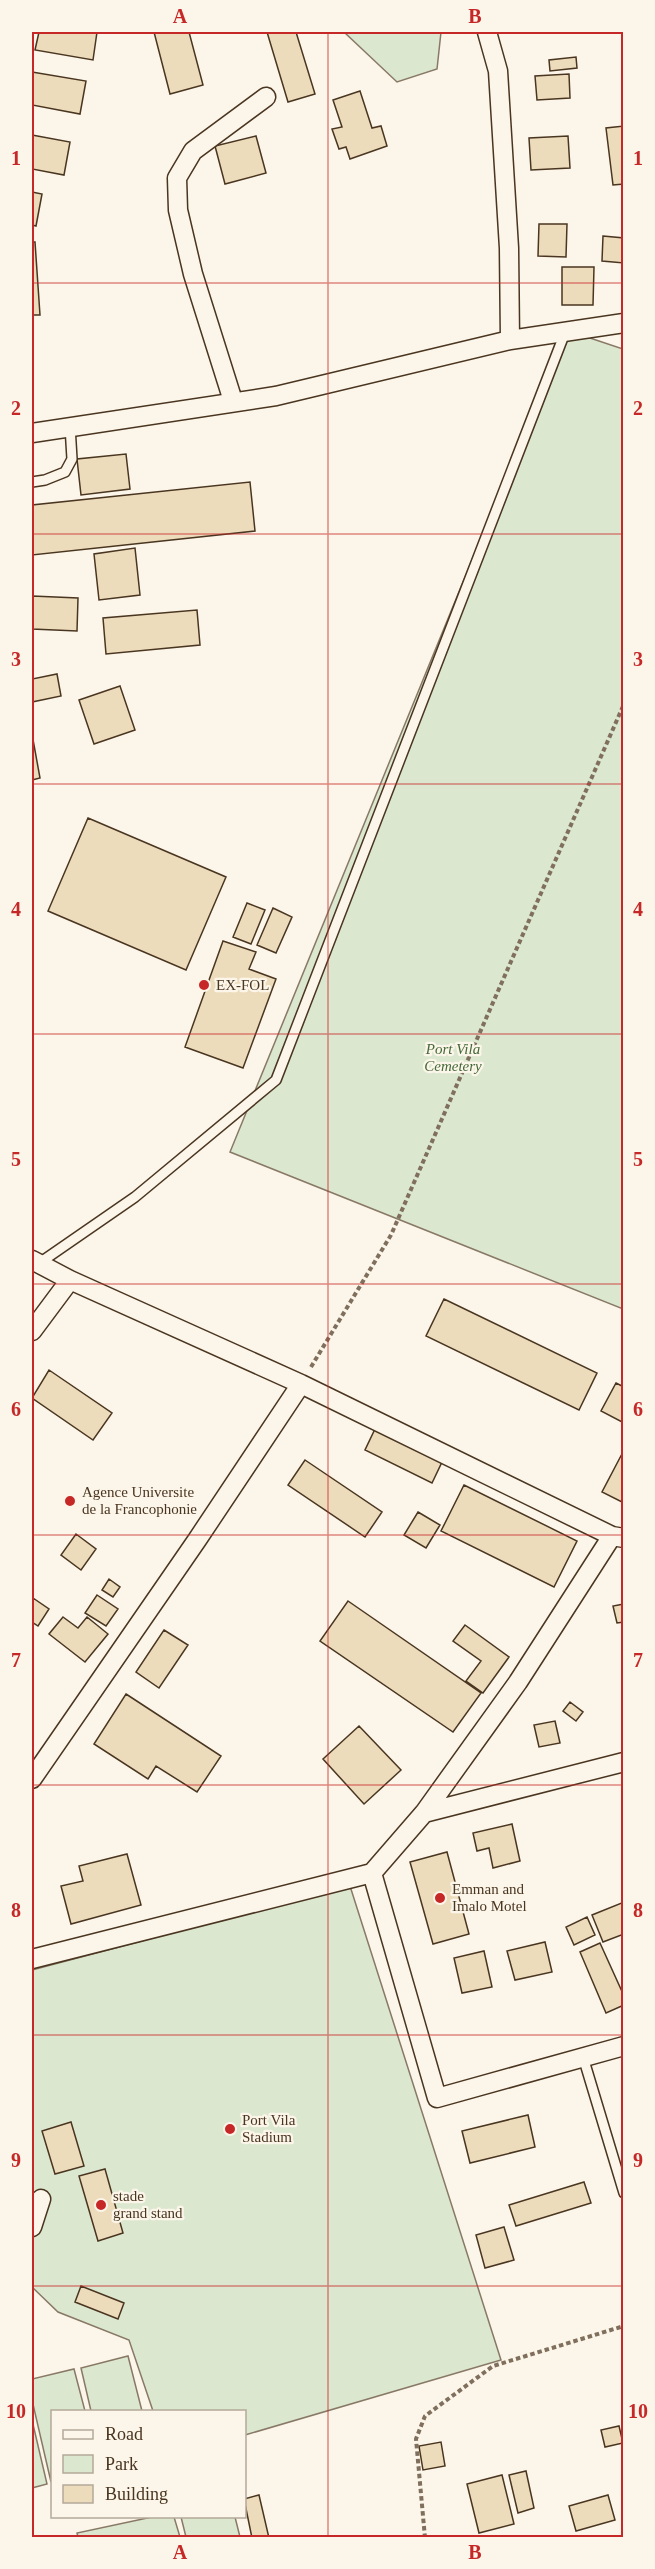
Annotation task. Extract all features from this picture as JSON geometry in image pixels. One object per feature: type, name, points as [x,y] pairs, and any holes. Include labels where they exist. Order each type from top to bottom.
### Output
[{"type":"street","points":[[487,32],[498,71],[510,248],[510,340]]},
{"type":"street","points":[[233,401],[193,274],[178,210],[177,178],[193,151],[266,97]]},
{"type":"street","points":[[32,433],[276,396],[510,340],[624,323]]},
{"type":"street","points":[[32,1959],[372,1873],[424,1813],[618,1537],[301,1384],[35,1262]]},
{"type":"street","points":[[32,1330],[70,1280]]},
{"type":"street","points":[[32,1779],[197,1540],[301,1384]]},
{"type":"street","points":[[424,1813],[624,1762]]},
{"type":"street","points":[[372,1873],[437,2098],[624,2046]]},
{"type":"street","points":[[32,2227],[41,2199]]},
{"type":"lane","points":[[35,1262],[135,1197],[276,1080],[566,330]]},
{"type":"lane","points":[[32,482],[45,480],[65,472],[72,459],[70,426]]},
{"type":"lane","points":[[583,2057],[624,2193]]},
{"type":"path","points":[[301,1384],[391,1235],[624,704]]},
{"type":"path","points":[[425,2538],[416,2439],[425,2416],[493,2366],[624,2326]]},
{"type":"green space","points":[[344,32],[441,32],[437,69],[397,82]]},
{"type":"green space","name":"Port Vila Cemetery","points":[[566,330],[623,349],[623,1309],[230,1152]]},
{"type":"green space","name":"Port Vila Stadium","points":[[350,1886],[501,2360],[246,2435],[246,2410],[153,2410],[129,2340],[58,2312],[32,2287],[32,1970]]},
{"type":"green space","points":[[128,2356],[142,2410],[91,2410],[81,2368]]},
{"type":"green space","points":[[74,2369],[85,2410],[51,2410],[51,2482],[32,2400],[32,2379]]},
{"type":"green space","points":[[32,2420],[47,2484],[32,2488]]},
{"type":"green space","points":[[147,2518],[174,2518],[180,2537],[78,2537],[77,2533]]},
{"type":"green space","points":[[181,2518],[235,2518],[240,2537],[186,2537]]},
{"type":"building","points":[[39,32],[97,32],[93,60],[35,50]]},
{"type":"building","points":[[154,32],[189,32],[203,85],[170,94]]},
{"type":"building","points":[[267,32],[296,32],[315,94],[288,102]]},
{"type":"building","points":[[576,57],[577,68],[550,71],[549,60]]},
{"type":"building","points":[[32,72],[86,81],[80,114],[32,105]]},
{"type":"building","points":[[569,74],[570,98],[537,100],[535,76]]},
{"type":"building","points":[[360,91],[372,128],[381,126],[387,146],[350,159],[346,147],[339,149],[332,129],[342,127],[333,100]]},
{"type":"building","points":[[624,126],[624,184],[613,185],[606,128]]},
{"type":"building","points":[[32,135],[70,142],[64,175],[32,169]]},
{"type":"building","points":[[256,136],[266,173],[225,184],[215,146]]},
{"type":"building","points":[[568,136],[570,168],[531,170],[529,138]]},
{"type":"building","points":[[32,192],[42,194],[36,226],[32,225]]},
{"type":"building","points":[[539,224],[567,224],[566,257],[538,256]]},
{"type":"building","points":[[603,236],[624,238],[624,263],[602,261]]},
{"type":"building","points":[[32,242],[35,242],[40,315],[32,315]]},
{"type":"building","points":[[562,267],[594,267],[593,305],[562,305]]},
{"type":"building","points":[[126,454],[130,489],[81,495],[77,459]]},
{"type":"building","points":[[250,482],[255,531],[32,555],[32,505]]},
{"type":"building","points":[[135,548],[140,595],[99,600],[94,554]]},
{"type":"building","points":[[32,596],[78,598],[77,631],[32,629]]},
{"type":"building","points":[[197,610],[200,645],[106,654],[103,618]]},
{"type":"building","points":[[57,674],[61,696],[32,702],[32,679]]},
{"type":"building","points":[[120,686],[135,730],[94,744],[79,700]]},
{"type":"building","points":[[32,734],[40,778],[32,780]]},
{"type":"building","points":[[88,818],[226,877],[186,970],[48,911]]},
{"type":"building","points":[[247,903],[265,910],[251,944],[233,937]]},
{"type":"building","points":[[273,908],[292,917],[276,953],[257,945]]},
{"type":"building","points":[[223,941],[256,952],[249,969],[276,979],[243,1068],[185,1047]]},
{"type":"building","points":[[444,1299],[597,1373],[579,1410],[426,1336]]},
{"type":"building","points":[[49,1370],[112,1413],[93,1440],[32,1398]]},
{"type":"building","points":[[616,1383],[624,1387],[624,1423],[601,1411]]},
{"type":"building","points":[[375,1429],[442,1462],[432,1483],[365,1450]]},
{"type":"building","points":[[624,1450],[624,1503],[602,1492]]},
{"type":"building","points":[[305,1460],[382,1512],[365,1537],[288,1485]]},
{"type":"building","points":[[464,1485],[577,1541],[554,1587],[441,1531]]},
{"type":"building","points":[[418,1512],[440,1525],[426,1548],[404,1535]]},
{"type":"building","points":[[76,1534],[96,1549],[81,1570],[61,1555]]},
{"type":"building","points":[[109,1579],[120,1587],[113,1597],[102,1590]]},
{"type":"building","points":[[97,1595],[118,1609],[106,1626],[85,1613]]},
{"type":"building","points":[[33,1598],[49,1609],[38,1626],[32,1622]]},
{"type":"building","points":[[348,1601],[481,1693],[453,1732],[320,1641]]},
{"type":"building","points":[[624,1604],[624,1622],[617,1623],[613,1606]]},
{"type":"building","points":[[63,1617],[78,1628],[87,1617],[108,1634],[85,1662],[49,1634]]},
{"type":"building","points":[[465,1625],[509,1657],[483,1693],[466,1681],[481,1661],[453,1641]]},
{"type":"building","points":[[164,1630],[188,1645],[159,1688],[136,1672]]},
{"type":"building","points":[[126,1694],[221,1756],[197,1792],[156,1766],[148,1779],[94,1744]]},
{"type":"building","points":[[570,1702],[583,1712],[576,1721],[563,1711]]},
{"type":"building","points":[[555,1721],[560,1743],[539,1747],[534,1725]]},
{"type":"building","points":[[359,1726],[401,1770],[364,1804],[323,1759]]},
{"type":"building","points":[[512,1824],[520,1861],[493,1868],[489,1848],[477,1851],[473,1833]]},
{"type":"building","name":"Emman and Imalo Motel","points":[[447,1852],[469,1934],[433,1944],[410,1862]]},
{"type":"building","points":[[127,1854],[141,1905],[71,1924],[61,1886],[83,1881],[79,1866]]},
{"type":"building","points":[[624,1902],[624,1934],[603,1942],[592,1915]]},
{"type":"building","points":[[587,1917],[595,1935],[574,1945],[566,1927]]},
{"type":"building","points":[[545,1942],[552,1972],[515,1980],[507,1951]]},
{"type":"building","points":[[600,1943],[624,1996],[624,2005],[606,2013],[580,1952]]},
{"type":"building","points":[[484,1951],[492,1987],[462,1993],[454,1958]]},
{"type":"building","points":[[528,2115],[535,2147],[470,2163],[462,2131]]},
{"type":"building","points":[[71,2122],[84,2166],[55,2174],[42,2131]]},
{"type":"building","name":"stade grand stand","points":[[105,2169],[123,2233],[98,2241],[79,2176]]},
{"type":"building","points":[[584,2182],[591,2203],[516,2226],[509,2205]]},
{"type":"building","points":[[504,2227],[514,2260],[485,2268],[476,2235]]},
{"type":"building","points":[[81,2286],[124,2303],[118,2319],[75,2302]]},
{"type":"building","points":[[619,2426],[623,2443],[605,2447],[601,2430]]},
{"type":"building","points":[[441,2442],[445,2466],[423,2470],[419,2446]]},
{"type":"building","points":[[526,2471],[534,2508],[518,2513],[509,2475]]},
{"type":"building","points":[[502,2475],[514,2524],[479,2533],[467,2484]]},
{"type":"building","points":[[259,2495],[269,2538],[252,2538],[246,2498]]},
{"type":"building","points":[[608,2495],[615,2520],[576,2531],[569,2506]]},
{"type":"place","name":"EX-FOL","points":[[204,985]]},
{"type":"place","name":"Agence Universite de la Francophonie","points":[[70,1501]]},
{"type":"place","name":"Emman and Imalo Motel","points":[[440,1898]]},
{"type":"place","name":"Port Vila Stadium","points":[[230,2129]]},
{"type":"place","name":"stade grand stand","points":[[101,2205]]}]
